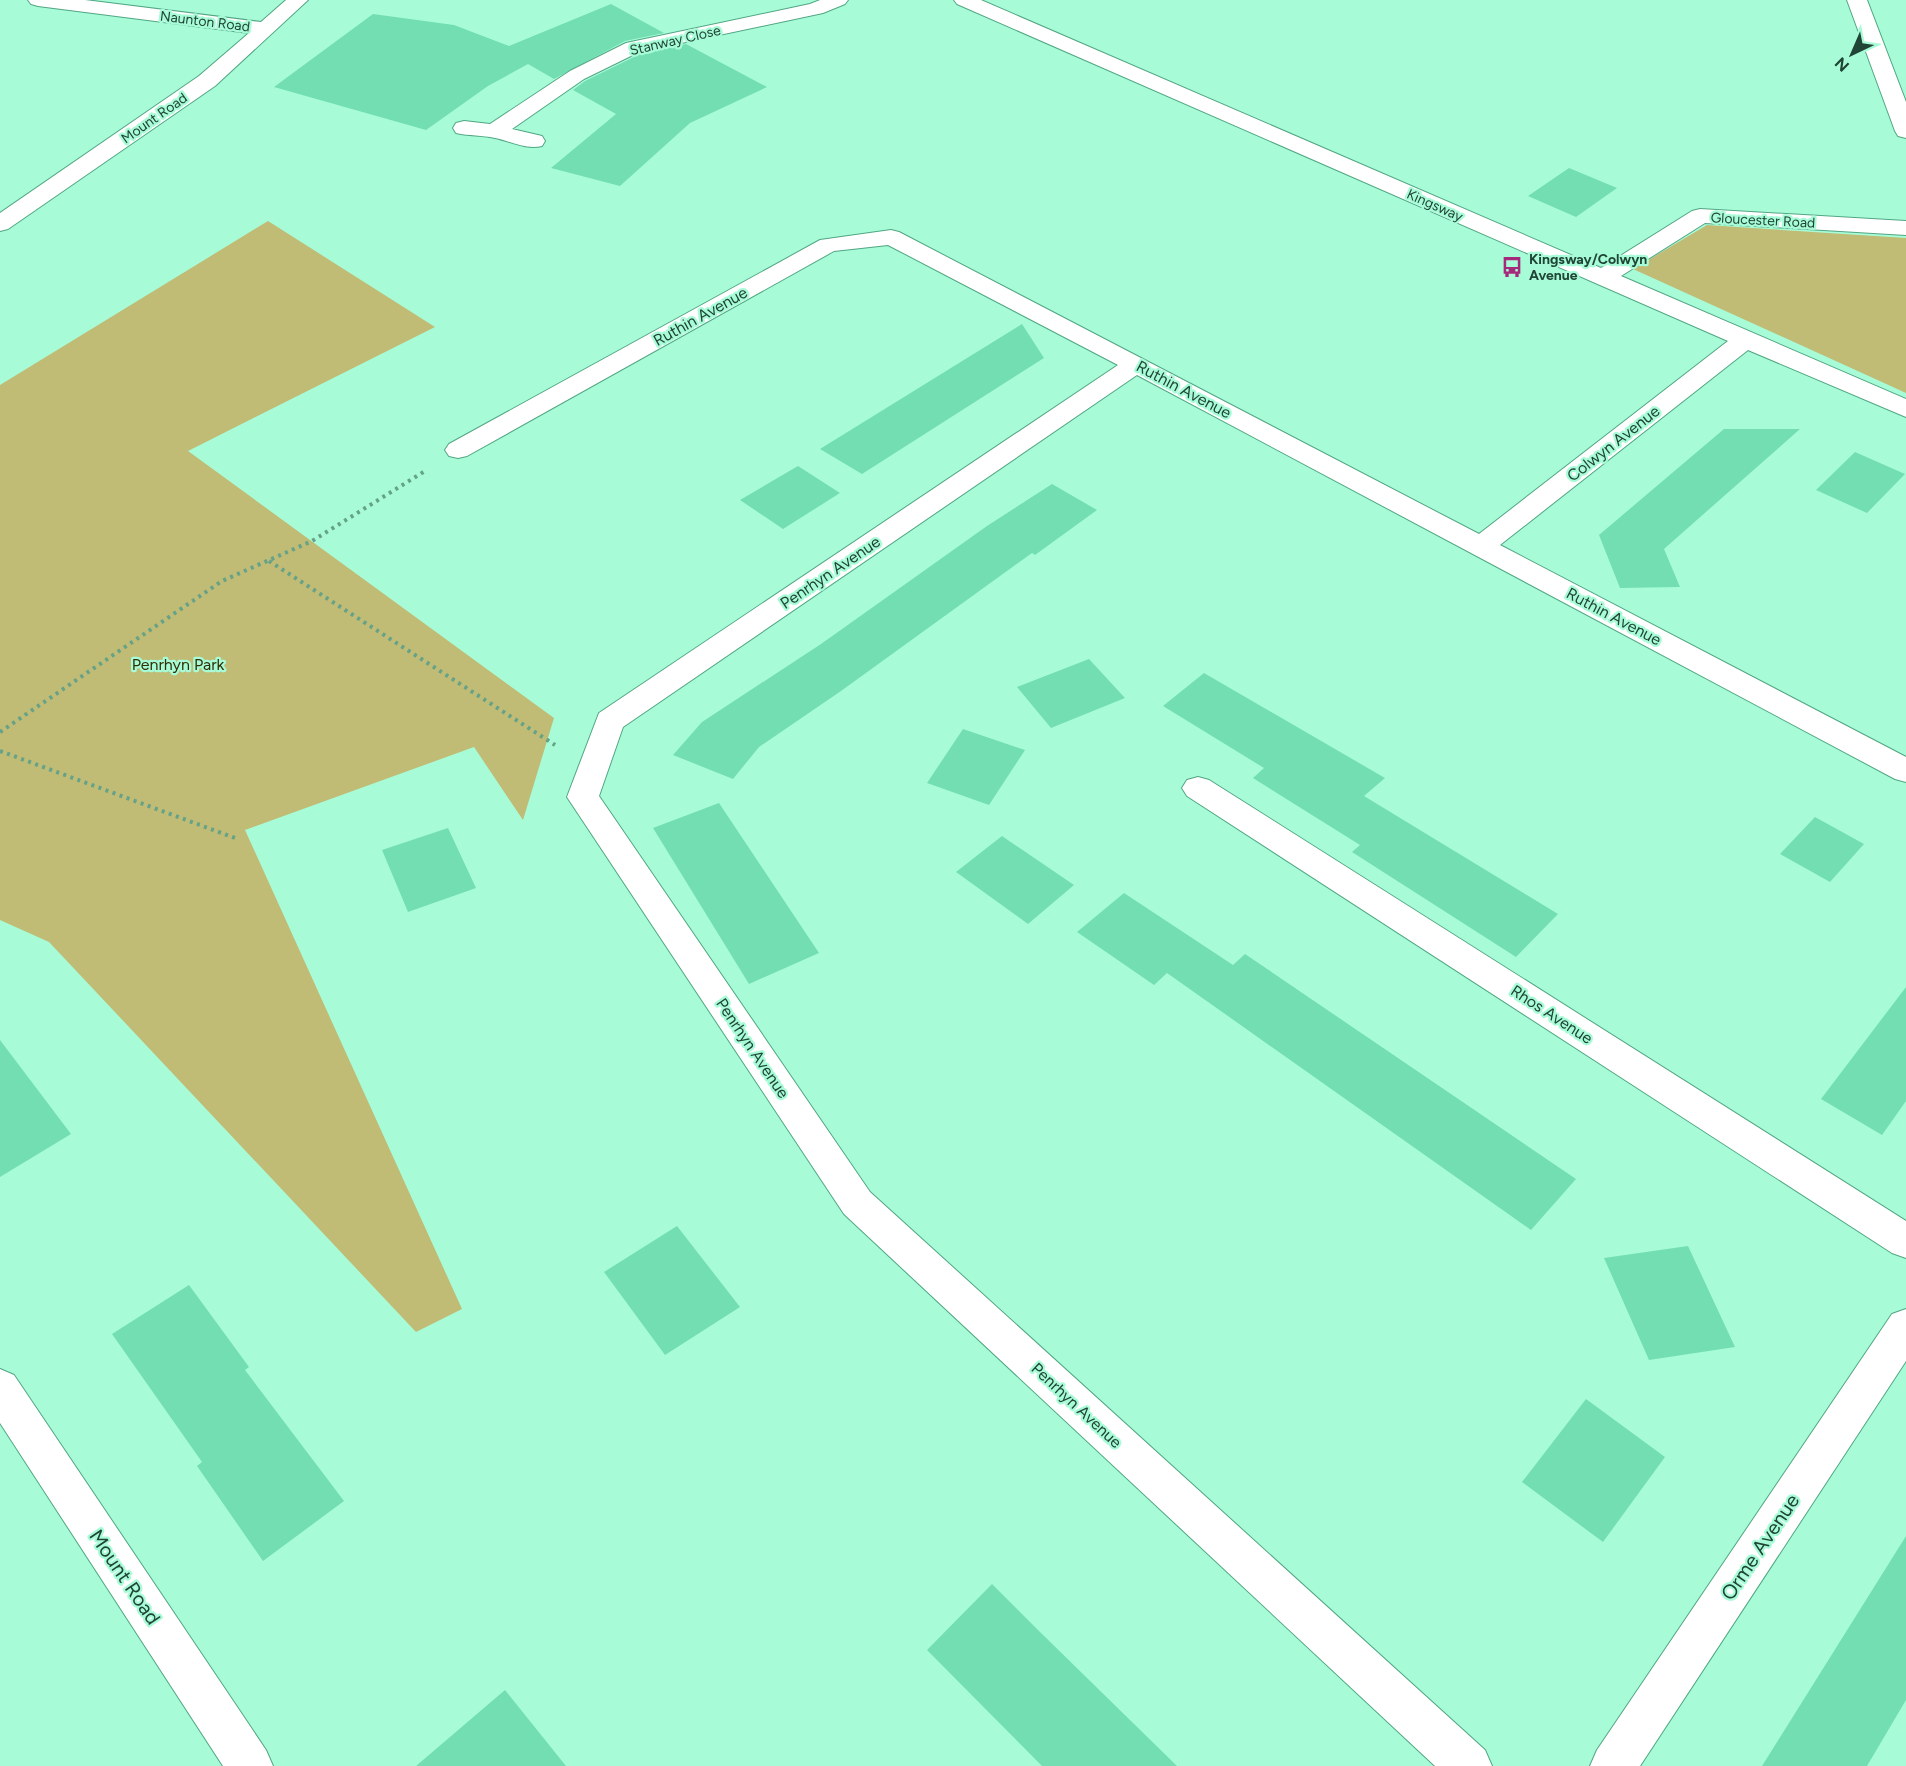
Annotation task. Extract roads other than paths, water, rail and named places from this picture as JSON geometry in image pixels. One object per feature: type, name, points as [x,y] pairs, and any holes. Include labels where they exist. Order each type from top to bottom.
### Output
[{"type":"street","name":"Naunton Road","points":[[38,0],[264,29]]},
{"type":"street","name":"Mount Road","points":[[0,224],[207,81],[298,0]]},
{"type":"street","name":"Stanway Close","points":[[494,131],[577,75],[633,47],[816,9],[838,0]]},
{"type":"street","name":"Kingsway","points":[[964,0],[1906,410]]},
{"type":"street","points":[[1857,0],[1906,131]]},
{"type":"street","points":[[464,128],[494,131],[534,141]]},
{"type":"street","name":"Gloucester Road","points":[[1602,278],[1700,216],[1906,228]]},
{"type":"street","name":"Ruthin Avenue","points":[[459,450],[828,245],[891,237],[1906,771]]},
{"type":"street","name":"Colwyn Avenue","points":[[1481,546],[1745,340]]},
{"type":"street","name":"Penrhyn Avenue","points":[[1136,364],[610,722],[583,797],[857,1203],[1469,1766]]},
{"type":"street","name":"Rhos Avenue","points":[[1198,788],[1906,1241]]},
{"type":"street","name":"Orme Avenue","points":[[1613,1766],[1906,1327]]},
{"type":"street","name":"Mount Road","points":[[0,1388],[250,1766]]},
{"type":"place","name":"Kingsway/Colwyn Avenue","points":[[1512,267]]},
{"type":"park label","name":"Penrhyn Park","points":[[178,664]]}]
